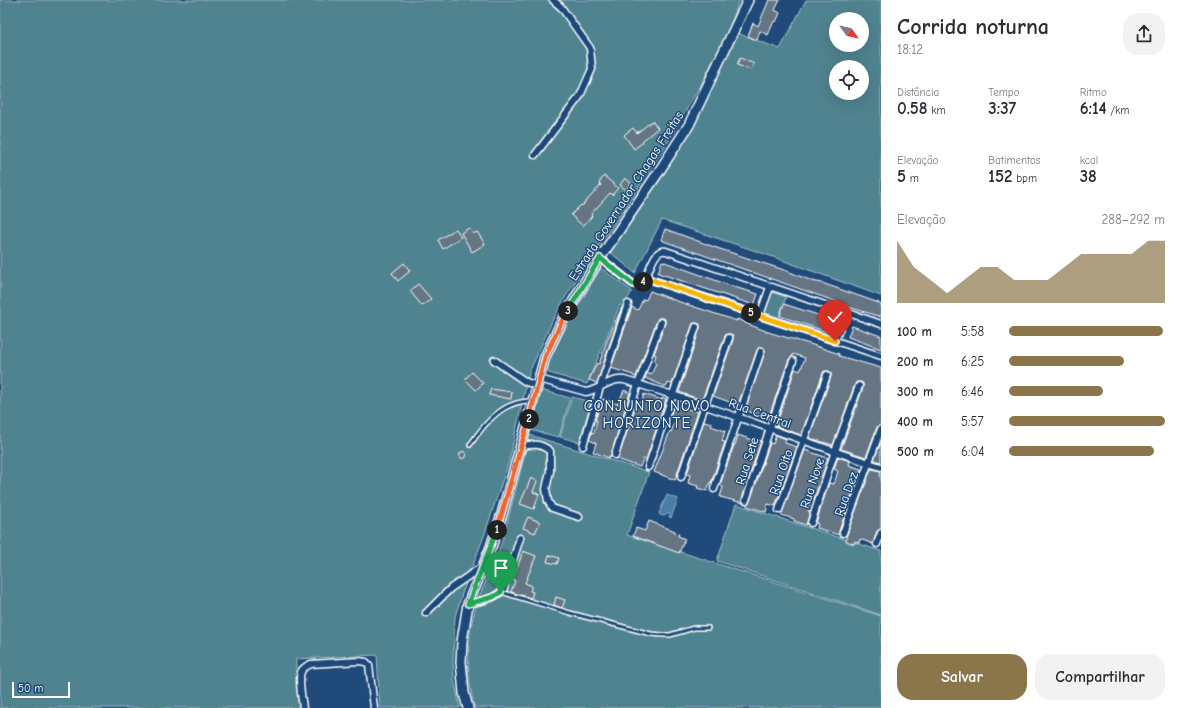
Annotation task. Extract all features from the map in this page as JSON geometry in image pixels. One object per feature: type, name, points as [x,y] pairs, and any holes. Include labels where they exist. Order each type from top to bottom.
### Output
[{"type":"main road","name":"Estrada Governador Chagas Freitas","points":[[468,708],[464,693],[461,662],[462,641],[468,604],[500,520],[545,357],[562,321],[600,258],[689,125],[748,0]]},
{"type":"street","points":[[535,155],[580,96],[592,69],[590,48],[561,7],[553,0]]},
{"type":"street","points":[[600,258],[633,284],[640,285],[646,278],[654,257],[659,251],[663,250],[881,324]]},
{"type":"street","points":[[646,278],[881,356]]},
{"type":"street","points":[[760,316],[770,287]]},
{"type":"street","points":[[583,446],[600,387],[628,304]]},
{"type":"street","points":[[835,341],[846,312]]},
{"type":"street","points":[[615,455],[638,384],[661,322]]},
{"type":"street","points":[[648,467],[696,327]]},
{"type":"street","points":[[681,477],[729,338]]},
{"type":"street","points":[[714,489],[737,417],[761,351]]},
{"type":"street","name":"Rua Central","points":[[494,360],[526,382],[538,382],[583,392],[588,392],[620,379],[705,405],[803,441],[881,467]]},
{"type":"street","name":"Rua Sete","points":[[746,500],[793,361]]},
{"type":"street","name":"Rua Oito","points":[[779,510],[826,375]]},
{"type":"street","name":"Rua Nove","points":[[811,522],[834,451],[859,386]]},
{"type":"street","name":"Rua Dez","points":[[843,533],[881,429]]},
{"type":"street","points":[[521,446],[532,444],[543,446],[550,451],[550,470],[546,489],[548,501],[552,508],[579,517]]},
{"type":"street","points":[[877,544],[881,533]]},
{"type":"street","points":[[468,604],[493,597],[501,592],[504,588],[520,538]]},
{"type":"street","points":[[426,613],[451,588],[483,566]]},
{"type":"street","points":[[303,708],[300,678],[301,672],[305,667],[311,664],[359,660],[366,662],[369,665],[374,708]]},
{"type":"lane","points":[[470,445],[486,423],[507,406],[524,400],[533,401]]},
{"type":"lane","points":[[501,592],[570,613],[651,634],[670,635],[694,628],[708,628]]},
{"type":"green space","points":[[0,0],[739,0],[731,25],[704,79],[669,140],[566,296],[553,319],[529,373],[509,461],[455,617],[453,661],[454,679],[460,708],[380,708],[377,655],[296,659],[299,708],[0,708]]},
{"type":"green space","points":[[806,0],[881,0],[881,296],[765,254],[662,220],[635,273],[610,252],[634,216],[737,33],[780,49]]},
{"type":"green space","points":[[601,268],[632,291],[624,306],[620,305],[587,384],[549,373],[547,368],[549,359],[571,318]]},
{"type":"green space","points":[[772,292],[786,297],[778,319],[764,314]]},
{"type":"green space","points":[[541,390],[570,398],[559,437],[530,430]]},
{"type":"green space","points":[[572,397],[591,402],[579,442],[560,437]]},
{"type":"green space","points":[[530,435],[649,472],[627,535],[881,616],[881,708],[475,708],[468,668],[471,627],[478,600],[502,541]]},
{"type":"green space","points":[[736,504],[881,551],[881,615],[717,561]]},
{"type":"water","points":[[667,495],[678,499],[671,518],[669,517],[669,513],[664,516],[660,515],[659,513]]},
{"type":"building","points":[[769,0],[780,0],[775,10],[780,13],[776,22],[774,21],[768,35],[760,31],[757,40],[748,36],[753,23],[758,26]]},
{"type":"building","points":[[740,58],[754,64],[751,70],[737,65]]},
{"type":"building","points":[[652,121],[658,128],[634,149],[624,135],[633,128],[637,133]]},
{"type":"building","points":[[604,176],[618,188],[612,195],[610,193],[591,214],[592,216],[583,226],[571,215],[581,205],[582,206],[601,185],[599,183]]},
{"type":"building","points":[[625,178],[631,183],[626,190],[620,185]]},
{"type":"building","points":[[469,228],[473,234],[477,232],[485,244],[472,252],[461,233]]},
{"type":"building","points":[[456,229],[461,237],[443,249],[438,240]]},
{"type":"building","points":[[665,229],[879,303],[881,305],[881,317],[842,305],[843,304],[661,240]]},
{"type":"building","points":[[662,261],[758,294],[754,305],[658,273]]},
{"type":"building","points":[[404,263],[410,271],[398,281],[392,273]]},
{"type":"building","points":[[418,284],[431,299],[422,306],[410,291]]},
{"type":"building","points":[[650,291],[737,321],[737,319],[771,333],[813,345],[839,354],[839,356],[881,368],[881,425],[877,427],[866,457],[841,449],[863,388],[863,383],[856,382],[855,384],[833,445],[809,438],[831,377],[831,372],[828,371],[824,371],[823,373],[801,435],[776,426],[795,369],[800,371],[805,358],[793,354],[789,359],[768,419],[745,410],[765,352],[763,347],[760,347],[757,350],[738,405],[713,396],[733,340],[733,335],[730,334],[726,334],[725,336],[702,400],[679,392],[700,328],[700,324],[697,323],[693,323],[672,384],[668,383],[667,386],[664,386],[645,378],[647,373],[651,375],[656,363],[654,362],[656,355],[654,354],[665,323],[665,319],[662,318],[658,318],[657,320],[636,377],[611,368],[632,307],[638,310],[643,299],[646,300]]},
{"type":"building","points":[[784,304],[824,317],[824,315],[830,317],[831,314],[839,317],[833,334],[780,316]]},
{"type":"building","points":[[622,307],[597,383],[589,380],[597,363],[599,364],[607,340]]},
{"type":"building","points":[[852,326],[881,336],[881,349],[848,337]]},
{"type":"building","points":[[472,372],[483,383],[476,390],[465,379]]},
{"type":"building","points":[[491,389],[512,392],[511,399],[489,395]]},
{"type":"building","points":[[624,390],[630,393],[611,457],[609,456],[609,458],[593,452],[596,443],[589,440],[592,432],[594,433],[597,420],[595,420],[603,399],[618,404]]},
{"type":"building","points":[[644,394],[662,400],[662,398],[666,399],[646,460],[643,459],[640,467],[617,459],[637,402],[641,403]]},
{"type":"building","points":[[674,405],[698,412],[675,480],[654,472],[676,417],[670,416]]},
{"type":"building","points":[[704,421],[712,423],[711,426],[725,431],[722,441],[725,442],[707,491],[688,483],[690,475],[687,474]]},
{"type":"building","points":[[738,435],[761,441],[742,499],[743,503],[720,497],[723,487],[720,485]]},
{"type":"building","points":[[776,435],[786,439],[785,443],[797,447],[775,506],[768,504],[766,512],[747,506],[747,504],[750,501],[770,443],[773,444]]},
{"type":"building","points":[[881,442],[881,462],[874,460]]},
{"type":"building","points":[[805,450],[828,458],[814,499],[812,498],[806,525],[781,515]]},
{"type":"building","points":[[463,451],[466,452],[466,458],[463,459],[460,458],[459,455],[460,452]]},
{"type":"building","points":[[838,457],[850,461],[849,465],[861,469],[839,531],[839,535],[817,528],[818,524],[816,523],[829,483],[834,484],[838,471],[834,469]]},
{"type":"building","points":[[871,469],[881,471],[881,529],[877,531],[873,544],[860,539],[859,543],[855,541],[854,544],[846,541],[846,537]]},
{"type":"building","points":[[531,478],[537,481],[533,492],[539,494],[534,509],[520,504]]},
{"type":"building","points":[[528,517],[540,522],[535,533],[523,528]]},
{"type":"building","points":[[649,521],[675,531],[675,533],[679,534],[678,536],[685,539],[679,553],[633,536],[636,528],[645,531]]},
{"type":"building","points":[[523,551],[536,556],[525,583],[532,586],[530,591],[533,592],[531,598],[511,592],[515,581],[513,580]]},
{"type":"building","points":[[549,555],[559,558],[557,564],[547,562]]},
{"type":"building","points":[[556,597],[565,600],[562,608],[554,605]]},
{"type":"district","name":"CONJUNTO NOVO HORIZONTE","points":[[647,414]]},
{"type":"route","points":[[501,592],[493,597],[468,604],[497,531],[545,357],[562,321],[600,258],[635,285],[640,285],[646,278],[835,341]]}]
